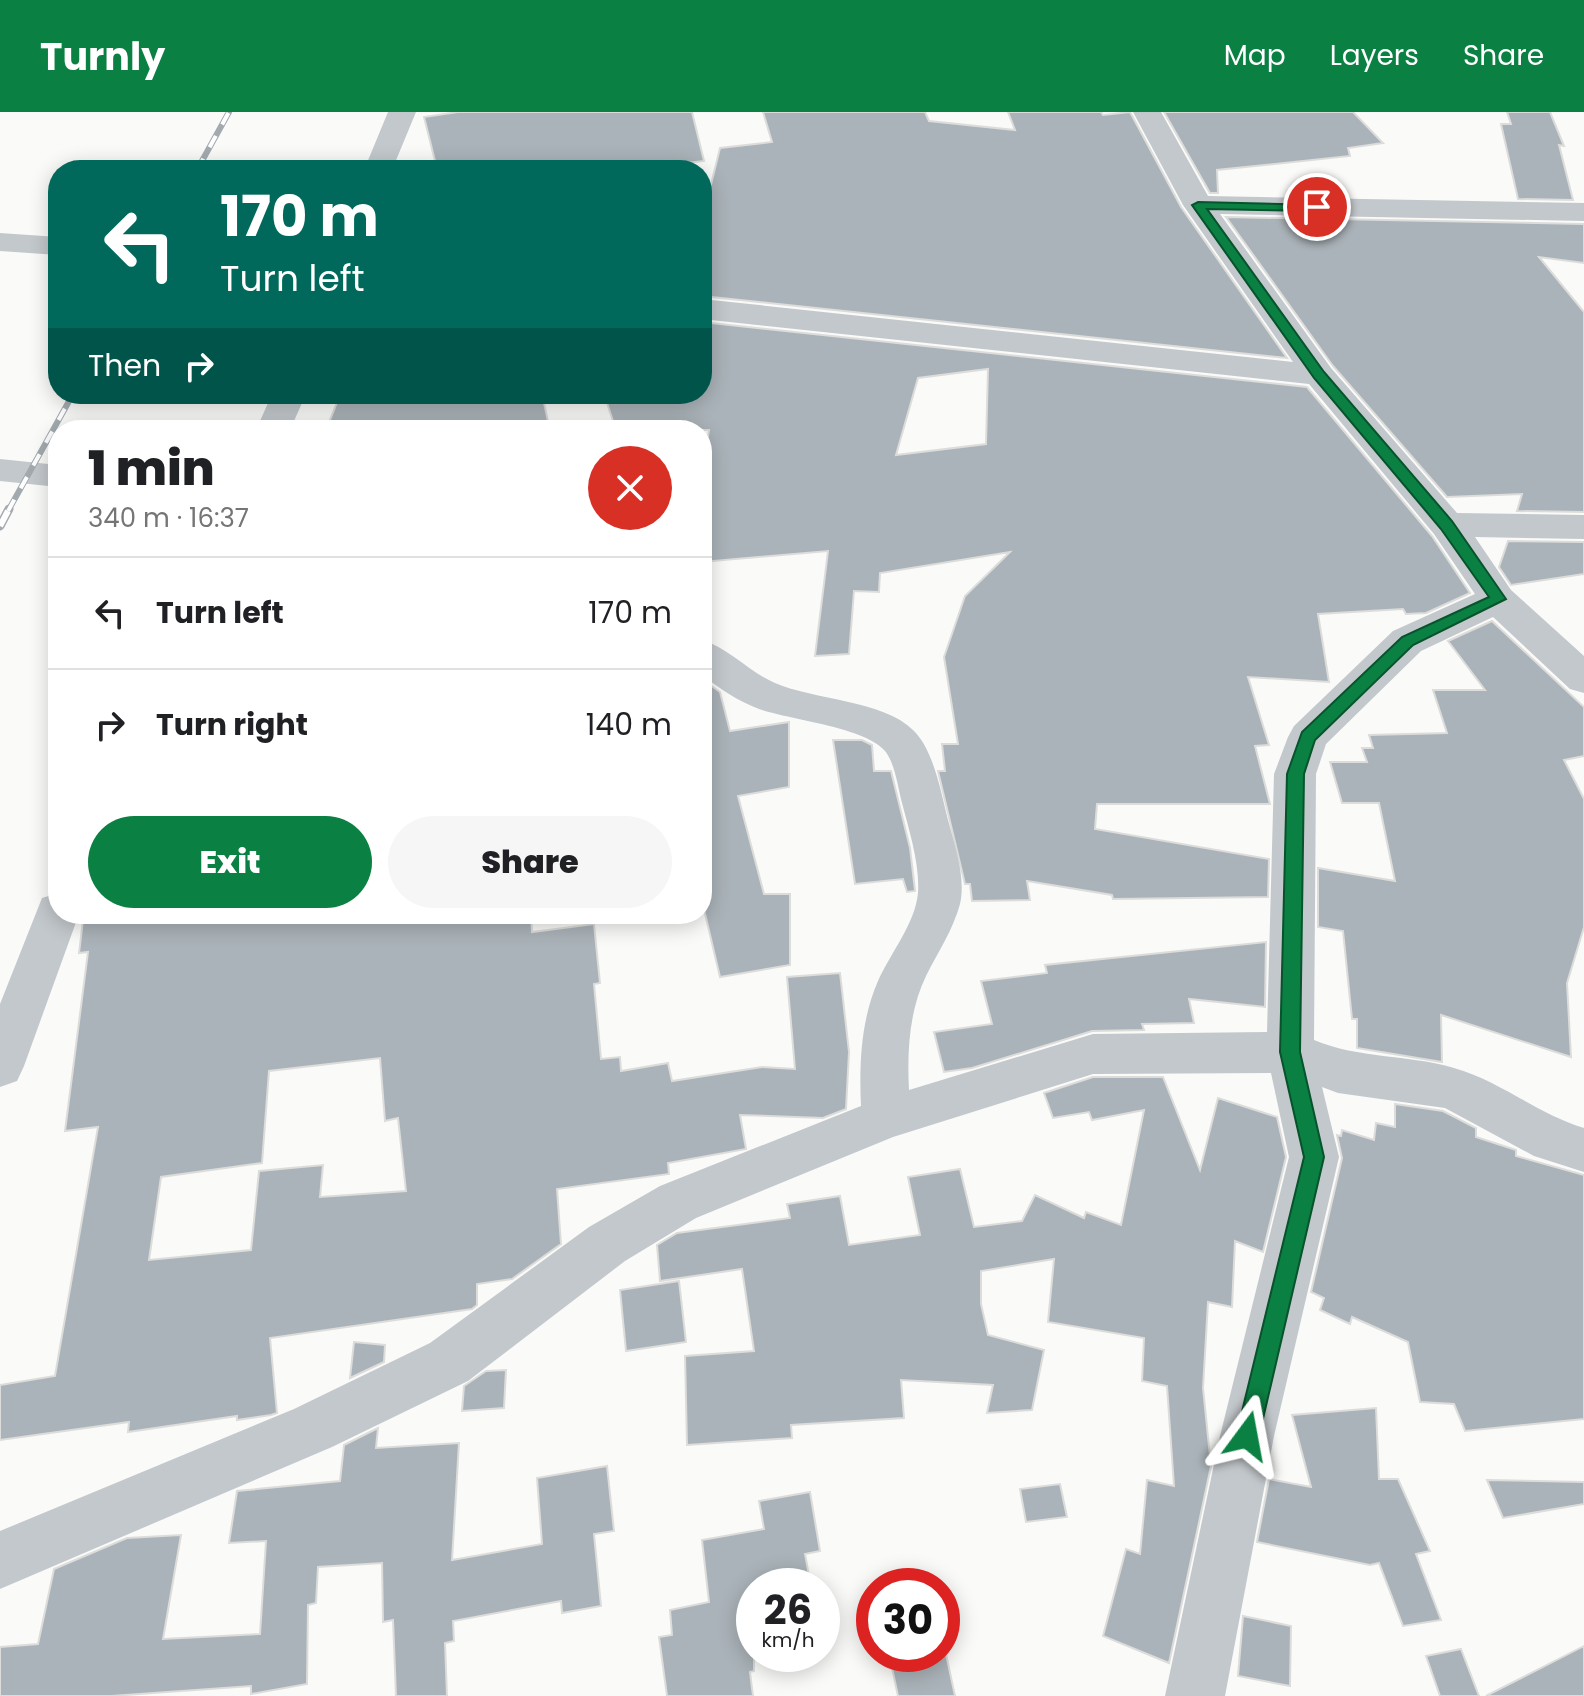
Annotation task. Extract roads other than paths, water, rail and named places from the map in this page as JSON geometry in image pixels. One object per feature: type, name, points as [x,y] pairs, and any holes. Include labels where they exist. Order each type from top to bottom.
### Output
[{"type":"street","points":[[382,160],[402,112]]},
{"type":"street","points":[[1147,112],[1198,205],[1319,375],[1447,525],[1498,599],[1584,679]]},
{"type":"street","points":[[1198,205],[1584,212]]},
{"type":"street","points":[[0,242],[48,245]]},
{"type":"street","points":[[712,310],[1319,375]]},
{"type":"street","points":[[0,470],[48,475]]},
{"type":"street","points":[[1447,525],[1584,527]]},
{"type":"street","points":[[1195,1696],[1247,1436],[1314,1157],[1290,1052],[1295,774],[1308,737],[1407,641],[1498,599]]},
{"type":"street","points":[[712,663],[735,683],[782,701],[886,732],[908,750],[940,891],[928,932],[900,982],[889,1025],[883,1068],[886,1118]]},
{"type":"street","points":[[0,1066],[53,924]]},
{"type":"street","points":[[0,1560],[313,1428],[449,1362],[607,1244],[678,1202],[886,1118],[1093,1054],[1290,1052],[1338,1072],[1452,1088],[1551,1140],[1584,1150]]},
{"type":"railway","points":[[203,160],[229,112]]},
{"type":"railway","points":[[59,420],[67,404]]},
{"type":"railway","points":[[8,511],[48,439]]},
{"type":"railway","points":[[0,526],[9,509]]}]
